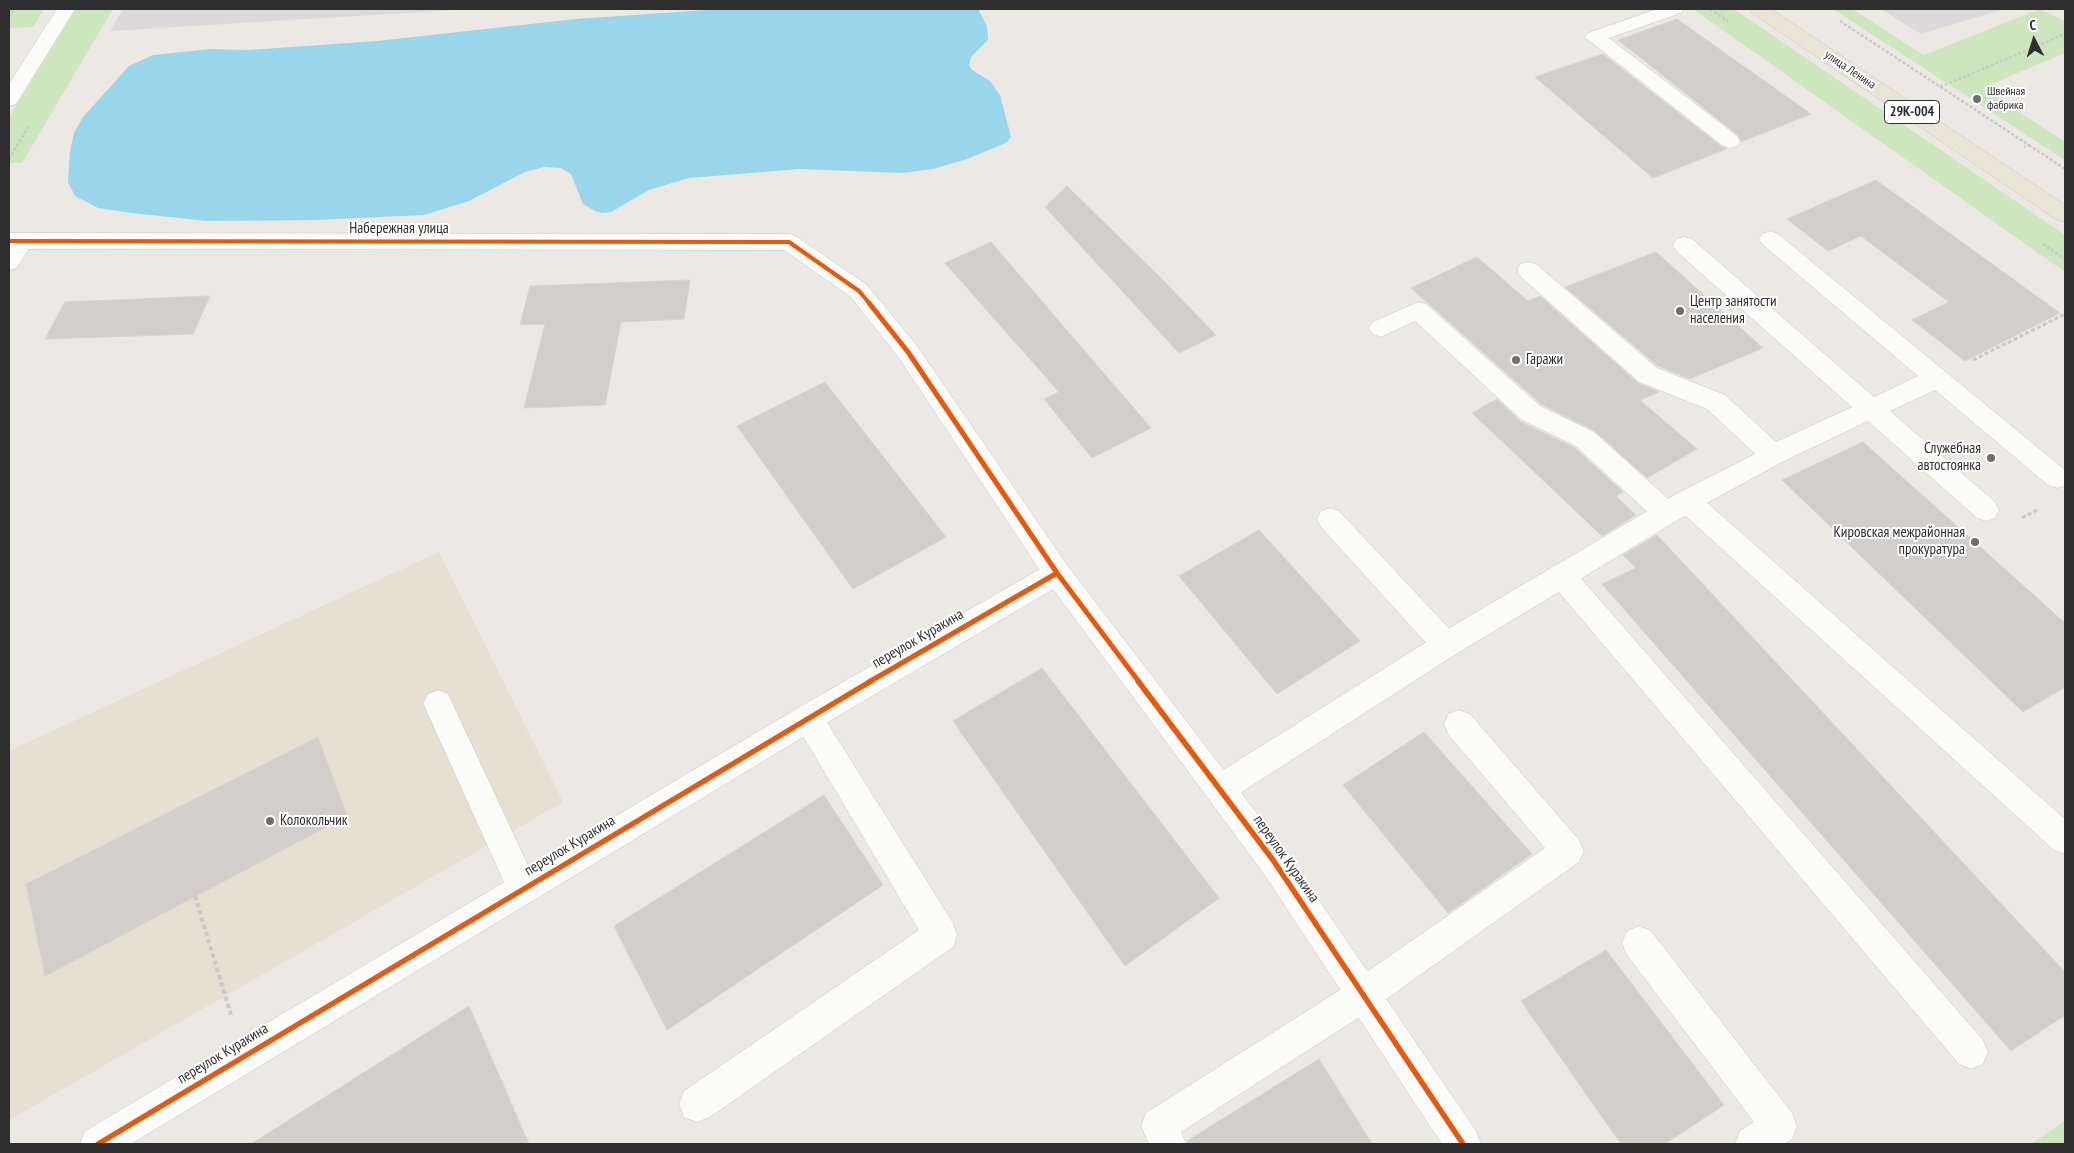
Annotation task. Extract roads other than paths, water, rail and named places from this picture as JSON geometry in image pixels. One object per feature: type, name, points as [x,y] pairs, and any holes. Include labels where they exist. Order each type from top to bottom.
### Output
[{"type":"main road","name":"улица Ленина","points":[[1759,9],[2065,215]]},
{"type":"street","points":[[9,100],[66,9]]},
{"type":"street","points":[[1674,9],[1595,37],[1730,141]]},
{"type":"street","points":[[1770,239],[2057,478]]},
{"type":"street","points":[[9,262],[16,242]]},
{"type":"street","name":"Набережная улица","points":[[16,242],[789,242]]},
{"type":"street","name":"переулок Куракина","points":[[789,242],[859,291],[908,352],[1057,573],[1273,860],[1463,1144]]},
{"type":"street","points":[[1684,245],[1986,510]]},
{"type":"street","points":[[1528,270],[1648,375],[1716,402],[1773,455]]},
{"type":"street","points":[[1381,328],[1418,310],[1531,413],[1585,439],[1677,507],[2065,839]]},
{"type":"street","points":[[1220,789],[1446,645],[1677,507],[1773,455],[1937,378]]},
{"type":"street","points":[[1330,519],[1446,645]]},
{"type":"street","name":"переулок Куракина","points":[[98,1144],[808,718],[1057,573]]},
{"type":"street","points":[[1562,576],[1971,1052]]},
{"type":"street","points":[[438,702],[523,889]]},
{"type":"street","points":[[697,1104],[941,935],[808,718]]},
{"type":"street","points":[[1168,1144],[1159,1126],[1363,995],[1568,852],[1459,724]]},
{"type":"street","points":[[1639,943],[1779,1126],[1753,1144]]},
{"type":"water","points":[[721,9],[978,9],[987,26],[988,40],[971,57],[969,65],[972,70],[990,81],[1000,95],[1011,137],[1006,143],[967,159],[933,169],[902,173],[800,169],[689,178],[649,190],[611,212],[602,213],[583,204],[571,174],[561,168],[544,167],[525,172],[469,201],[424,215],[317,220],[207,221],[98,208],[75,196],[68,182],[70,151],[74,133],[83,117],[129,66],[153,55],[211,49],[249,50],[377,41],[576,19]]},
{"type":"place","name":"Швейная фабрика","points":[[1977,99]]},
{"type":"place","name":"Центр занятости населения","points":[[1680,311]]},
{"type":"place","name":"Гаражи","points":[[1516,360]]},
{"type":"place","name":"Служебная автостоянка","points":[[1991,458]]},
{"type":"place","name":"Кировская межрайонная прокуратура","points":[[1975,542]]},
{"type":"place","name":"Колокольчик","points":[[270,821]]}]
